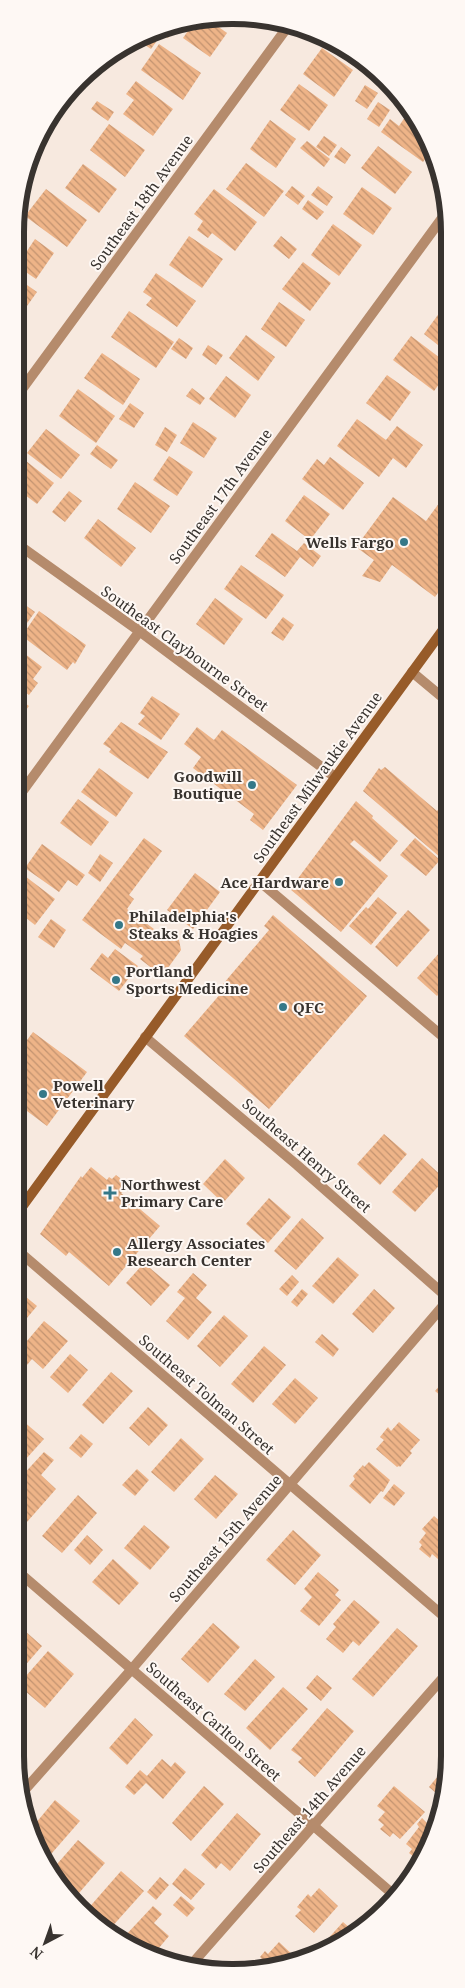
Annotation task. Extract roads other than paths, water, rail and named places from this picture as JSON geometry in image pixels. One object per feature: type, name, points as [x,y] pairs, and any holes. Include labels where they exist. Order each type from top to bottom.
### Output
[{"type":"main road","name":"Southeast Milwaukie Avenue","points":[[24,1204],[441,633]]},
{"type":"street","name":"Southeast 18th Avenue","points":[[24,386],[285,31]]},
{"type":"street","name":"Southeast 17th Avenue","points":[[24,789],[441,220]]},
{"type":"street","name":"Southeast Claybourne Street","points":[[24,549],[139,631],[335,777]]},
{"type":"street","points":[[412,672],[441,696]]},
{"type":"street","points":[[259,881],[441,1035]]},
{"type":"street","name":"Southeast Henry Street","points":[[145,1038],[297,1165],[441,1293]]},
{"type":"street","name":"Southeast Tolman Street","points":[[24,1256],[441,1614]]},
{"type":"street","name":"Southeast 15th Avenue","points":[[27,1788],[131,1670],[441,1307]]},
{"type":"street","name":"Southeast Carlton Street","points":[[24,1577],[390,1892]]},
{"type":"street","name":"Southeast 14th Avenue","points":[[195,1960],[441,1680]]},
{"type":"place","name":"Wells Fargo","points":[[404,542]]},
{"type":"place","name":"Goodwill Boutique","points":[[252,785]]},
{"type":"place","name":"Ace Hardware","points":[[339,882]]},
{"type":"place","name":"Philadelphia's Steaks & Hoagies","points":[[119,925]]},
{"type":"place","name":"Portland Sports Medicine","points":[[116,980]]},
{"type":"place","name":"QFC","points":[[283,1007]]},
{"type":"place","name":"Powell Veterinary","points":[[43,1094]]},
{"type":"place","name":"Northwest Primary Care","points":[[110,1193]]},
{"type":"place","name":"Allergy Associates Research Center","points":[[117,1252]]}]
